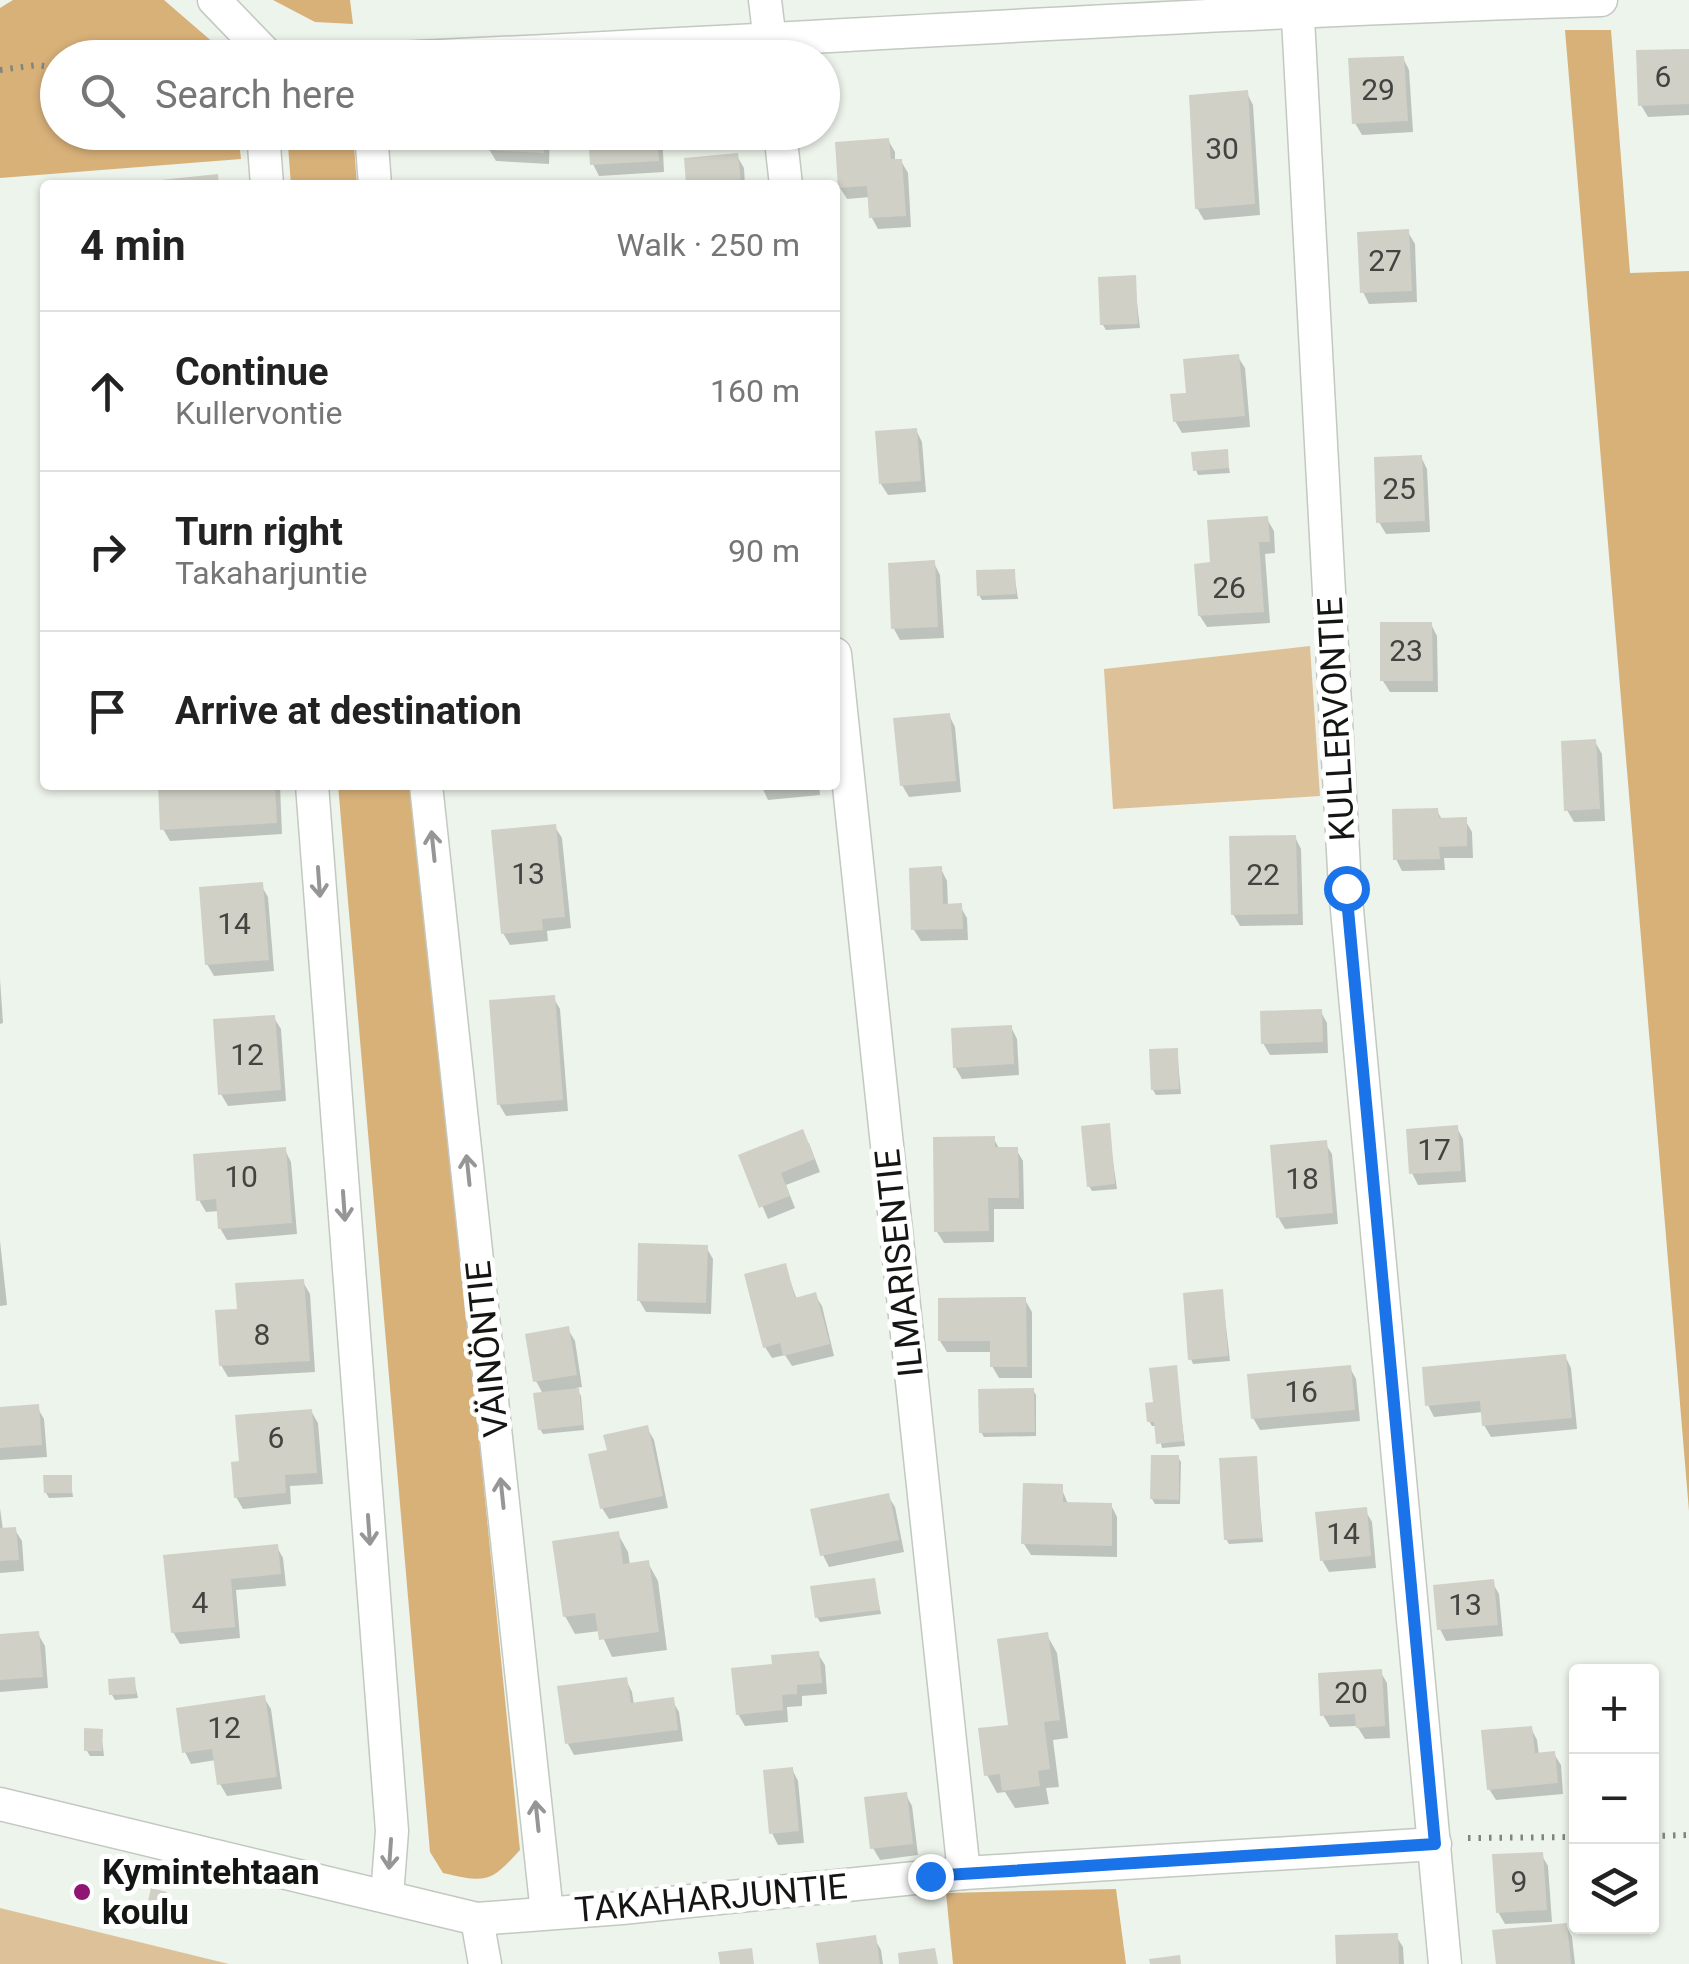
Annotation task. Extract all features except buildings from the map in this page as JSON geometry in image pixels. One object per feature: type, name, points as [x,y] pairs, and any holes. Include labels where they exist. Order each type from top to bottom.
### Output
[{"type":"street","points":[[214,0],[253,40]]},
{"type":"street","points":[[765,0],[770,40]]},
{"type":"street","points":[[840,43],[1298,5],[1602,0]]},
{"type":"street","name":"KULLERVONTIE","points":[[1298,5],[1346,888],[1445,1964]]},
{"type":"street","points":[[264,150],[267,180]]},
{"type":"street","points":[[373,150],[376,180]]},
{"type":"street","points":[[782,150],[785,180]]},
{"type":"street","name":"ILMARISENTIE","points":[[840,701],[964,1873]]},
{"type":"street","points":[[312,790],[392,1831],[387,1896]]},
{"type":"street","name":"VÄINÖNTIE","points":[[427,790],[547,1913]]},
{"type":"street","name":"TAKAHARJUNTIE","points":[[0,1804],[477,1918],[622,1908],[964,1873],[1435,1844]]},
{"type":"street","points":[[477,1918],[486,1964]]},
{"type":"path","points":[[0,70],[40,66]]},
{"type":"path","points":[[1659,1836],[1689,1836]]},
{"type":"path","points":[[1435,1844],[1458,1838],[1569,1837]]},
{"type":"shaded area","points":[[13,0],[164,0],[210,40],[40,40],[40,150],[240,150],[241,159],[0,178],[0,8]]},
{"type":"shaded area","points":[[273,0],[350,0],[353,24],[315,22]]},
{"type":"shaded area","points":[[1565,30],[1611,30],[1630,273],[1689,271],[1689,1511]]},
{"type":"shaded area","points":[[288,150],[354,150],[357,180],[291,180]]},
{"type":"shaded area","points":[[1310,646],[1320,796],[1113,809],[1104,669]]},
{"type":"shaded area","points":[[338,790],[414,790],[520,1850],[502,1869],[479,1879],[443,1873],[430,1852]]},
{"type":"shaded area","points":[[1116,1889],[1126,1964],[953,1964],[946,1893]]},
{"type":"shaded area","points":[[0,1908],[229,1964],[0,1964]]},
{"type":"place","name":"Kymintehtaan koulu","points":[[82,1892]]},
{"type":"route","points":[[930,1876],[1435,1844],[1346,888]]}]
